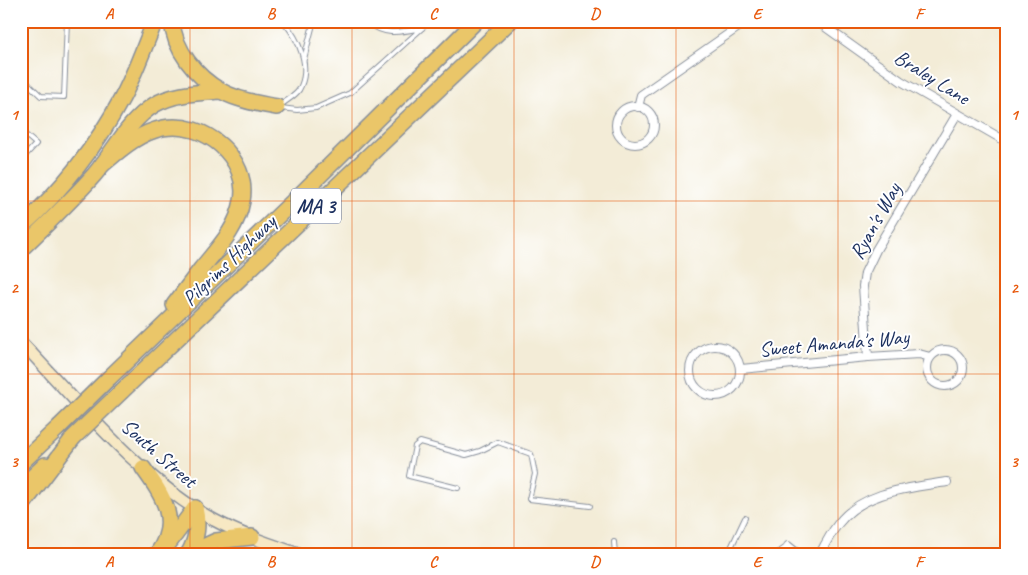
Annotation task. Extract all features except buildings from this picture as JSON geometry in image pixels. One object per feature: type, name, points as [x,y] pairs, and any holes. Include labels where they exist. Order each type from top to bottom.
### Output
[{"type":"highway","points":[[21,226],[78,167],[109,121],[129,84],[155,21]]},
{"type":"highway","points":[[172,21],[176,42],[183,55],[202,76],[221,91],[257,103],[277,107]]},
{"type":"highway","points":[[433,62],[470,21]]},
{"type":"highway","name":"Pilgrims Highway","points":[[21,464],[303,192],[476,21]]},
{"type":"highway","name":"Pilgrims Highway","points":[[21,488],[510,21]]},
{"type":"highway","points":[[21,249],[55,217],[102,166],[135,120],[154,105],[170,97],[221,91]]},
{"type":"highway","points":[[102,166],[128,144],[143,135],[167,127],[188,128],[218,142],[230,154],[239,170],[243,187],[242,202],[227,237],[140,348]]},
{"type":"highway","points":[[21,507],[73,438]]},
{"type":"highway","points":[[144,468],[164,500],[169,516],[165,538],[158,554]]},
{"type":"highway","points":[[158,554],[170,543],[195,508]]},
{"type":"highway","points":[[189,553],[196,537],[198,519],[195,508]]},
{"type":"highway","points":[[189,553],[222,540],[252,538]]},
{"type":"main road","name":"South Street","points":[[21,342],[120,446],[144,468],[195,508],[252,538],[298,554]]},
{"type":"street","points":[[638,107],[641,95],[747,21]]},
{"type":"street","name":"Braley Lane","points":[[817,21],[901,81],[1007,142]]},
{"type":"street","points":[[638,107],[646,111],[652,118],[652,131],[644,141],[631,144],[620,137],[616,122],[620,114],[626,109],[638,107]]},
{"type":"street","name":"Ryan's Way","points":[[868,356],[863,292],[865,273],[876,250],[957,114]]},
{"type":"street","name":"Sweet Amanda's Way","points":[[720,346],[728,348],[734,353],[739,360],[741,368],[737,385],[724,395],[715,396],[707,395],[694,385],[690,368],[692,360],[703,348],[720,346]]},
{"type":"street","name":"Sweet Amanda's Way","points":[[940,350],[952,351],[958,354],[963,366],[960,378],[951,385],[934,383],[927,374],[927,362],[930,357],[940,350]]},
{"type":"street","name":"Sweet Amanda's Way","points":[[741,368],[868,356],[919,354],[930,357]]},
{"type":"street","points":[[820,554],[839,522],[860,504],[902,488],[947,482]]},
{"type":"street","points":[[788,546],[798,554]]},
{"type":"lane","points":[[21,77],[41,96],[64,97],[66,21]]},
{"type":"lane","points":[[277,107],[298,91],[303,79],[303,61],[298,40],[283,21]]},
{"type":"lane","points":[[303,61],[312,28],[312,21]]},
{"type":"lane","points":[[364,21],[387,32],[398,33],[422,28]]},
{"type":"lane","points":[[277,107],[297,110],[316,108],[350,93],[430,21]]},
{"type":"lane","points":[[21,160],[36,144],[22,133]]},
{"type":"lane","points":[[458,488],[410,476],[415,446],[418,443],[466,455],[480,451],[498,442],[531,454],[535,474],[530,499],[590,506]]},
{"type":"lane","points":[[728,554],[745,518]]},
{"type":"lane","points":[[614,542],[615,554]]},
{"type":"lane","points":[[776,554],[788,546]]}]
